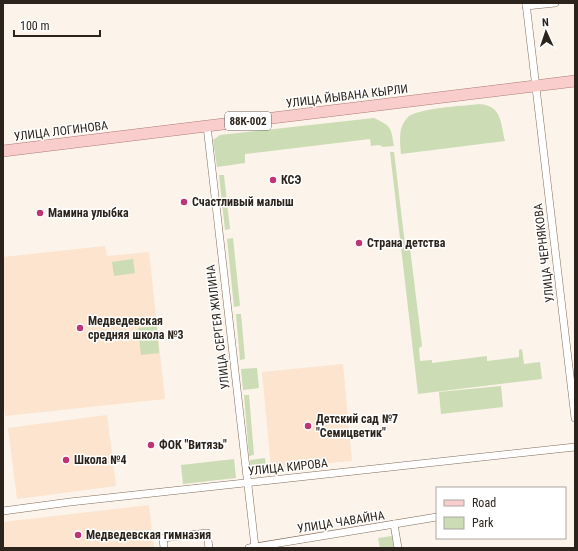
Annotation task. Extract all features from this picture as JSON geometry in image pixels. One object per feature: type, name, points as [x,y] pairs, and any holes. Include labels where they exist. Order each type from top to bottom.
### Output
[{"type":"main road","name":"УЛИЦА ЙЫВАНА КЫРЛИ","points":[[123,136],[575,81]]},
{"type":"main road","name":"УЛИЦА ЛОГИНОВА","points":[[3,151],[123,136]]},
{"type":"street","points":[[526,5],[555,3]]},
{"type":"street","name":"УЛИЦА ЧЕРНЯКОВА","points":[[526,5],[575,418]]},
{"type":"street","name":"УЛИЦА СЕРГЕЯ ЖИЛИНА","points":[[206,126],[249,482],[252,547]]},
{"type":"street","name":"УЛИЦА КИРОВА","points":[[3,511],[249,482],[575,447]]},
{"type":"street","name":"УЛИЦА ЧАВАЙНА","points":[[252,547],[436,518]]},
{"type":"street","points":[[394,524],[398,548]]},
{"type":"street","points":[[164,548],[162,538],[207,532],[209,548]]},
{"type":"shaded area","name":"Медведевская средняя школа №3","points":[[105,246],[107,256],[149,252],[165,399],[5,416],[3,401],[3,257]]},
{"type":"shaded area","name":"Детский сад №7 \"Семицветик\"","points":[[343,364],[352,461],[271,468],[262,372]]},
{"type":"shaded area","points":[[107,415],[116,486],[17,499],[8,428]]},
{"type":"shaded area","name":"Медведевская гимназия","points":[[149,505],[154,548],[3,548],[3,522]]},
{"type":"green space","points":[[479,104],[487,105],[496,111],[501,121],[505,141],[401,154],[401,130],[407,118],[429,110]]},
{"type":"green space","points":[[374,118],[387,125],[391,131],[394,146],[371,146],[370,139],[245,154],[245,163],[217,167],[213,140],[220,135]]},
{"type":"green space","points":[[390,152],[394,152],[405,245],[410,248],[422,346],[419,348],[420,361],[432,360],[432,363],[487,356],[487,361],[519,357],[519,350],[522,349],[524,364],[540,362],[542,379],[418,394]]},
{"type":"green space","points":[[219,175],[224,175],[230,229],[225,230]]},
{"type":"green space","points":[[233,238],[240,306],[234,307],[227,239]]},
{"type":"green space","points":[[133,259],[135,273],[114,276],[112,262]]},
{"type":"green space","points":[[236,314],[241,314],[245,359],[240,360]]},
{"type":"green space","points":[[157,326],[159,353],[141,355],[138,328]]},
{"type":"green space","points":[[257,368],[259,388],[243,390],[241,369]]},
{"type":"green space","points":[[501,386],[503,407],[441,414],[439,392]]},
{"type":"green space","points":[[244,395],[249,395],[254,455],[249,456]]},
{"type":"green space","points":[[206,441],[211,446],[206,451],[201,446]]},
{"type":"green space","points":[[265,458],[266,469],[251,471],[250,460]]},
{"type":"green space","points":[[234,459],[236,478],[183,484],[181,465]]},
{"type":"green space","points":[[392,536],[394,548],[380,548],[378,538]]},
{"type":"place","name":"КСЭ","points":[[273,180]]},
{"type":"place","name":"Счастливый малыш","points":[[184,202]]},
{"type":"place","name":"Мамина улыбка","points":[[40,213]]},
{"type":"place","name":"Страна детства","points":[[359,243]]},
{"type":"place","name":"Медведевская средняя школа №3","points":[[80,328]]},
{"type":"place","name":"Детский сад №7 \"Семицветик\"","points":[[308,426]]},
{"type":"place","name":"ФОК \"Витязь\"","points":[[151,445]]},
{"type":"place","name":"Школа №4","points":[[66,460]]},
{"type":"place","name":"Медведевская гимназия","points":[[78,535]]}]
